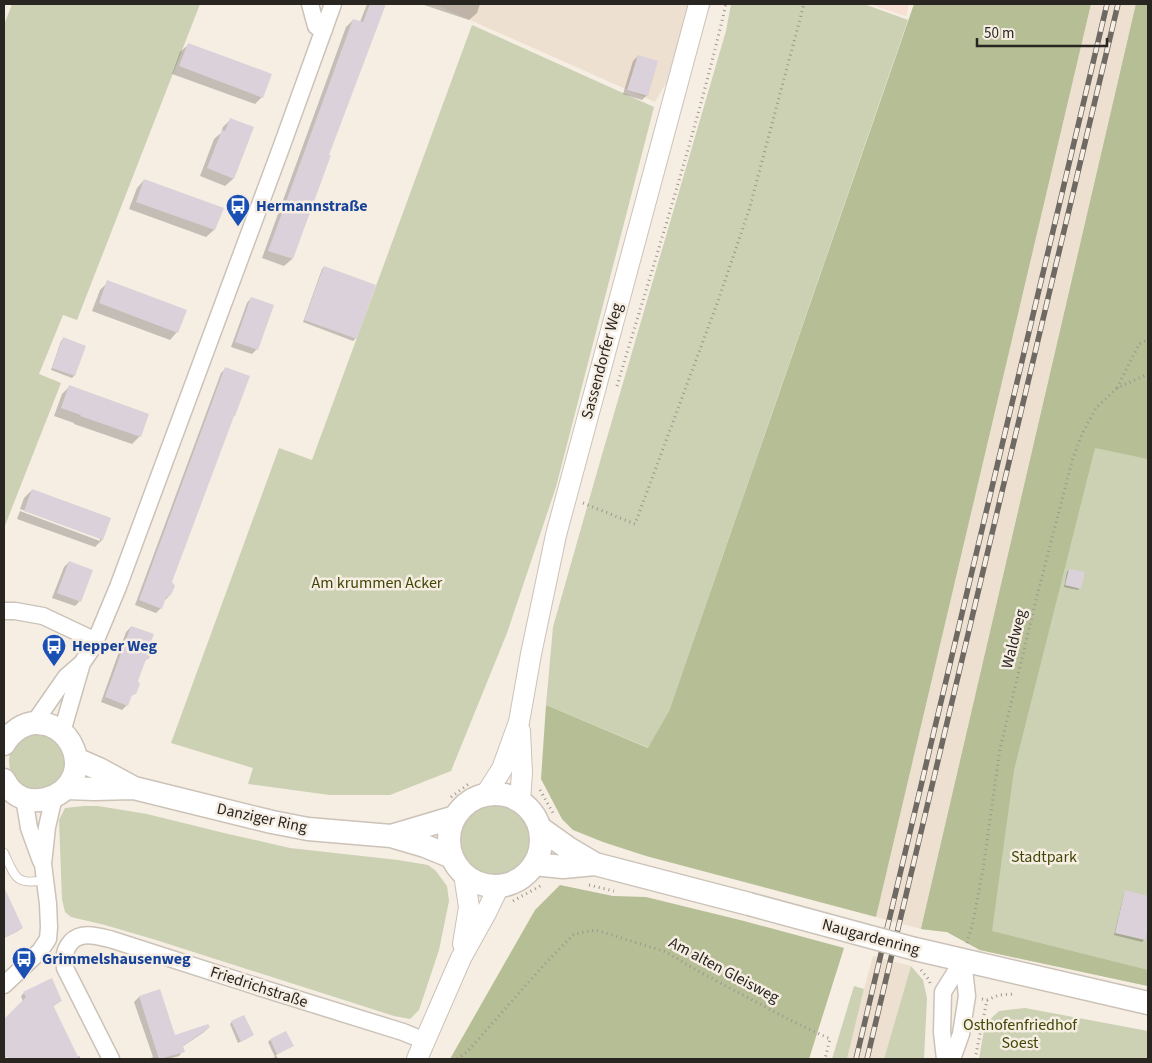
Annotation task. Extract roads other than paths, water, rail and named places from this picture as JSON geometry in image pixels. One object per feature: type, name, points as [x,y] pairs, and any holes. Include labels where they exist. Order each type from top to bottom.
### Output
[{"type":"main road","points":[[5,738],[20,727],[34,723],[49,725],[62,732],[72,744],[76,759],[74,775],[60,792]]},
{"type":"main road","name":"Danziger Ring","points":[[76,759],[134,788],[272,822],[308,828],[391,836],[425,846],[458,865]]},
{"type":"main road","points":[[4,780],[11,791],[24,798]]},
{"type":"main road","name":"Danziger Ring","points":[[24,798],[39,800],[60,792],[134,788]]},
{"type":"main road","points":[[486,794],[505,794],[520,801],[533,812],[540,828],[541,846],[534,864],[519,879],[499,886],[489,886],[471,880],[458,865],[449,836],[455,817],[468,802],[486,794]]},
{"type":"main road","name":"Danziger Ring","points":[[391,836],[455,817]]},
{"type":"main road","name":"Naugardenring","points":[[540,828],[595,864],[915,949],[965,952],[1148,1003]]},
{"type":"main road","name":"Naugardenring","points":[[534,864],[563,866],[595,864]]},
{"type":"street","points":[[310,4],[316,26],[324,30]]},
{"type":"street","points":[[62,732],[82,663],[96,641],[121,578],[333,4]]},
{"type":"street","name":"Sassendorfer Weg","points":[[486,794],[502,769],[519,722],[556,536],[699,4]]},
{"type":"street","points":[[4,611],[43,616],[96,641]]},
{"type":"street","points":[[34,723],[66,677],[82,663]]},
{"type":"street","name":"Sassendorfer Weg","points":[[519,722],[522,774],[520,801]]},
{"type":"street","points":[[4,985],[40,951],[48,939],[48,904],[44,872],[47,827],[60,792]]},
{"type":"street","points":[[24,798],[29,828],[44,872]]},
{"type":"street","points":[[458,865],[469,907],[461,958]]},
{"type":"street","points":[[421,1050],[461,958],[499,886]]},
{"type":"street","name":"Friedrichstraße","points":[[111,1059],[65,968],[66,946],[74,938],[82,935],[113,940],[403,1032],[421,1050]]},
{"type":"street","points":[[945,1059],[942,1032],[943,992],[965,952]]},
{"type":"street","points":[[952,1059],[961,1034],[967,996],[965,952]]},
{"type":"lane","points":[[4,852],[13,871],[22,882],[31,883],[44,872]]},
{"type":"railway","points":[[856,1059],[1107,4]]},
{"type":"railway","points":[[867,1059],[1118,4]]},
{"type":"place","name":"Hermannstraße","points":[[238,227]]},
{"type":"place","name":"Hepper Weg","points":[[54,667]]},
{"type":"place","name":"Grimmelshausenweg","points":[[24,980]]},
{"type":"park label","name":"Am krummen Acker","points":[[377,583]]},
{"type":"park label","name":"Stadtpark","points":[[1044,857]]},
{"type":"park label","name":"Osthofenfriedhof Soest","points":[[1020,1034]]}]
